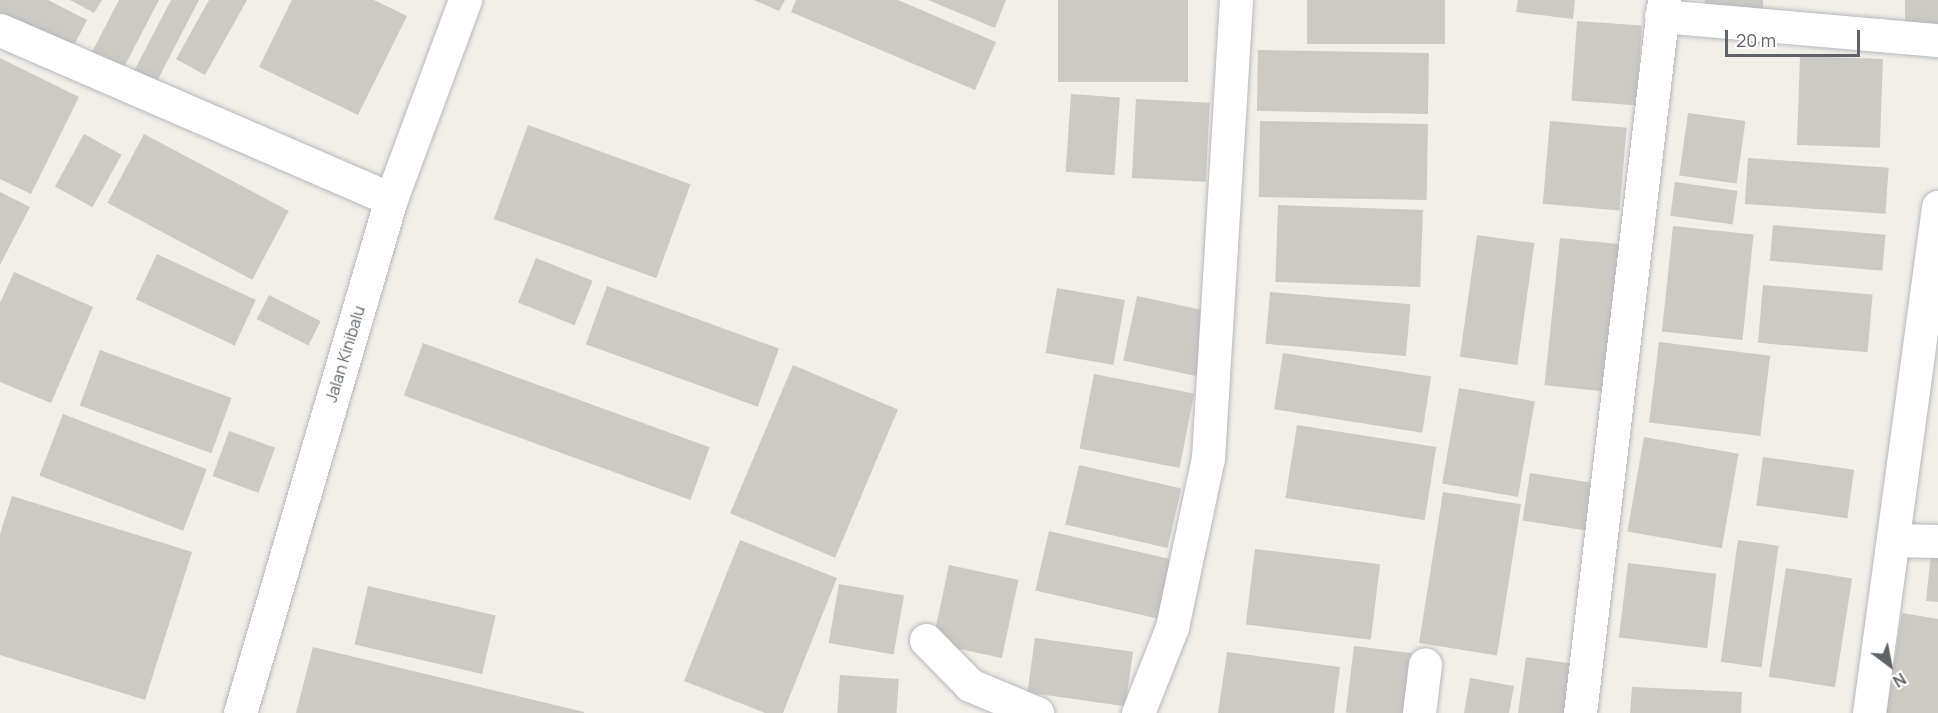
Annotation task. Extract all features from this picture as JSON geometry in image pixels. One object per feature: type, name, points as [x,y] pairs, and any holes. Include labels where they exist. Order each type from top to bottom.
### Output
[{"type":"street","name":"Jalan Kinibalu","points":[[240,713],[391,199],[465,0]]},
{"type":"street","points":[[1138,713],[1172,627],[1208,458],[1236,0]]},
{"type":"street","points":[[1580,713],[1663,8],[1938,40]]},
{"type":"street","points":[[0,30],[391,199]]},
{"type":"street","points":[[1869,713],[1938,207]]},
{"type":"street","points":[[1893,540],[1938,541]]},
{"type":"street","points":[[926,640],[970,685],[1037,713]]},
{"type":"street","points":[[1419,713],[1425,664]]},
{"type":"building","points":[[0,0],[48,0],[87,20],[71,51],[0,15]]},
{"type":"building","points":[[70,0],[102,0],[94,13]]},
{"type":"building","points":[[119,0],[159,0],[123,69],[91,54]]},
{"type":"building","points":[[171,0],[199,0],[156,83],[134,71]]},
{"type":"building","points":[[209,0],[247,0],[205,75],[176,59]]},
{"type":"building","points":[[292,0],[374,0],[407,16],[358,115],[259,67]]},
{"type":"building","points":[[754,0],[785,0],[779,11]]},
{"type":"building","points":[[796,0],[898,0],[996,42],[975,90],[791,12]]},
{"type":"building","points":[[928,0],[1006,0],[995,28]]},
{"type":"building","points":[[1058,0],[1188,0],[1188,82],[1058,82]]},
{"type":"building","points":[[1307,0],[1445,0],[1445,44],[1307,44]]},
{"type":"building","points":[[1518,0],[1575,0],[1573,19],[1516,12]]},
{"type":"building","points":[[1705,0],[1763,0],[1763,14],[1705,14]]},
{"type":"building","points":[[1905,0],[1938,0],[1938,29],[1905,29]]},
{"type":"building","points":[[1577,21],[1642,26],[1636,105],[1571,101]]},
{"type":"building","points":[[1258,50],[1429,53],[1428,114],[1257,111]]},
{"type":"building","points":[[1800,56],[1883,59],[1880,148],[1797,145]]},
{"type":"building","points":[[0,58],[79,97],[31,194],[0,179]]},
{"type":"building","points":[[1071,94],[1120,97],[1114,175],[1066,172]]},
{"type":"building","points":[[1136,99],[1210,103],[1206,182],[1132,178]]},
{"type":"building","points":[[1688,113],[1745,121],[1737,183],[1679,175]]},
{"type":"building","points":[[1260,121],[1428,124],[1427,200],[1259,197]]},
{"type":"building","points":[[1550,121],[1627,128],[1619,210],[1543,204]]},
{"type":"building","points":[[528,125],[691,184],[656,278],[494,219]]},
{"type":"building","points":[[84,134],[122,155],[93,207],[55,186]]},
{"type":"building","points":[[144,134],[289,211],[252,280],[107,203]]},
{"type":"building","points":[[1748,158],[1889,168],[1885,214],[1745,204]]},
{"type":"building","points":[[1675,182],[1737,191],[1733,224],[1670,216]]},
{"type":"building","points":[[0,192],[30,207],[0,265]]},
{"type":"building","points":[[1278,205],[1423,210],[1420,287],[1275,282]]},
{"type":"building","points":[[1773,225],[1886,235],[1882,271],[1770,261]]},
{"type":"building","points":[[1673,226],[1754,234],[1742,340],[1662,331]]},
{"type":"building","points":[[1477,235],[1534,243],[1517,365],[1460,357]]},
{"type":"building","points":[[1560,238],[1623,245],[1607,392],[1545,385]]},
{"type":"building","points":[[157,254],[256,300],[235,345],[136,299]]},
{"type":"building","points":[[536,258],[593,281],[575,325],[518,303]]},
{"type":"building","points":[[14,272],[93,307],[51,403],[0,382],[0,303]]},
{"type":"building","points":[[1763,285],[1873,295],[1868,352],[1758,343]]},
{"type":"building","points":[[607,286],[779,349],[758,407],[586,344]]},
{"type":"building","points":[[1057,288],[1125,300],[1113,365],[1046,353]]},
{"type":"building","points":[[1270,292],[1410,304],[1406,356],[1265,344]]},
{"type":"building","points":[[269,295],[321,321],[308,345],[257,319]]},
{"type":"building","points":[[1137,296],[1213,312],[1200,377],[1123,361]]},
{"type":"building","points":[[1659,342],[1770,356],[1760,436],[1649,422]]},
{"type":"building","points":[[423,343],[710,447],[690,500],[404,396]]},
{"type":"building","points":[[100,350],[232,398],[211,453],[80,405]]},
{"type":"building","points":[[1283,353],[1431,376],[1422,433],[1274,409]]},
{"type":"building","points":[[793,365],[898,410],[835,558],[730,513]]},
{"type":"building","points":[[1094,374],[1194,393],[1180,468],[1079,449]]},
{"type":"building","points":[[1459,388],[1535,401],[1518,497],[1442,484]]},
{"type":"building","points":[[63,414],[207,469],[183,531],[39,476]]},
{"type":"building","points":[[1297,425],[1436,447],[1425,520],[1285,498]]},
{"type":"building","points":[[229,431],[275,448],[259,493],[213,476]]},
{"type":"building","points":[[1644,437],[1739,454],[1722,548],[1627,532]]},
{"type":"building","points":[[1763,457],[1854,470],[1847,518],[1756,506]]},
{"type":"building","points":[[1079,465],[1181,489],[1168,548],[1065,524]]},
{"type":"building","points":[[1530,473],[1595,483],[1588,531],[1522,520]]},
{"type":"building","points":[[1443,492],[1521,504],[1497,655],[1419,643]]},
{"type":"building","points":[[12,496],[192,552],[145,700],[0,655],[0,534]]},
{"type":"building","points":[[1049,531],[1179,561],[1165,620],[1035,590]]},
{"type":"building","points":[[740,540],[837,578],[783,713],[765,713],[684,681]]},
{"type":"building","points":[[1738,540],[1779,546],[1761,668],[1721,662]]},
{"type":"building","points":[[1932,545],[1938,545],[1938,602],[1926,601]]},
{"type":"building","points":[[1255,549],[1380,564],[1371,640],[1246,624]]},
{"type":"building","points":[[1628,563],[1716,574],[1707,648],[1619,637]]},
{"type":"building","points":[[949,565],[1018,580],[1002,658],[932,643]]},
{"type":"building","points":[[1786,568],[1852,578],[1835,687],[1769,677]]},
{"type":"building","points":[[839,584],[904,595],[894,655],[829,643]]},
{"type":"building","points":[[368,586],[496,615],[482,674],[355,644]]},
{"type":"building","points":[[1902,613],[1938,619],[1938,713],[1886,713]]},
{"type":"building","points":[[1035,638],[1133,652],[1125,706],[1027,692]]},
{"type":"building","points":[[1354,646],[1421,654],[1413,713],[1346,713]]},
{"type":"building","points":[[313,647],[584,712],[584,713],[296,713]]},
{"type":"building","points":[[1227,652],[1340,667],[1334,713],[1218,713]]},
{"type":"building","points":[[1526,657],[1575,664],[1567,713],[1518,713]]},
{"type":"building","points":[[840,675],[899,679],[896,713],[837,713]]},
{"type":"building","points":[[1470,678],[1514,686],[1509,713],[1464,713]]},
{"type":"building","points":[[1632,687],[1742,692],[1741,713],[1630,713]]}]
